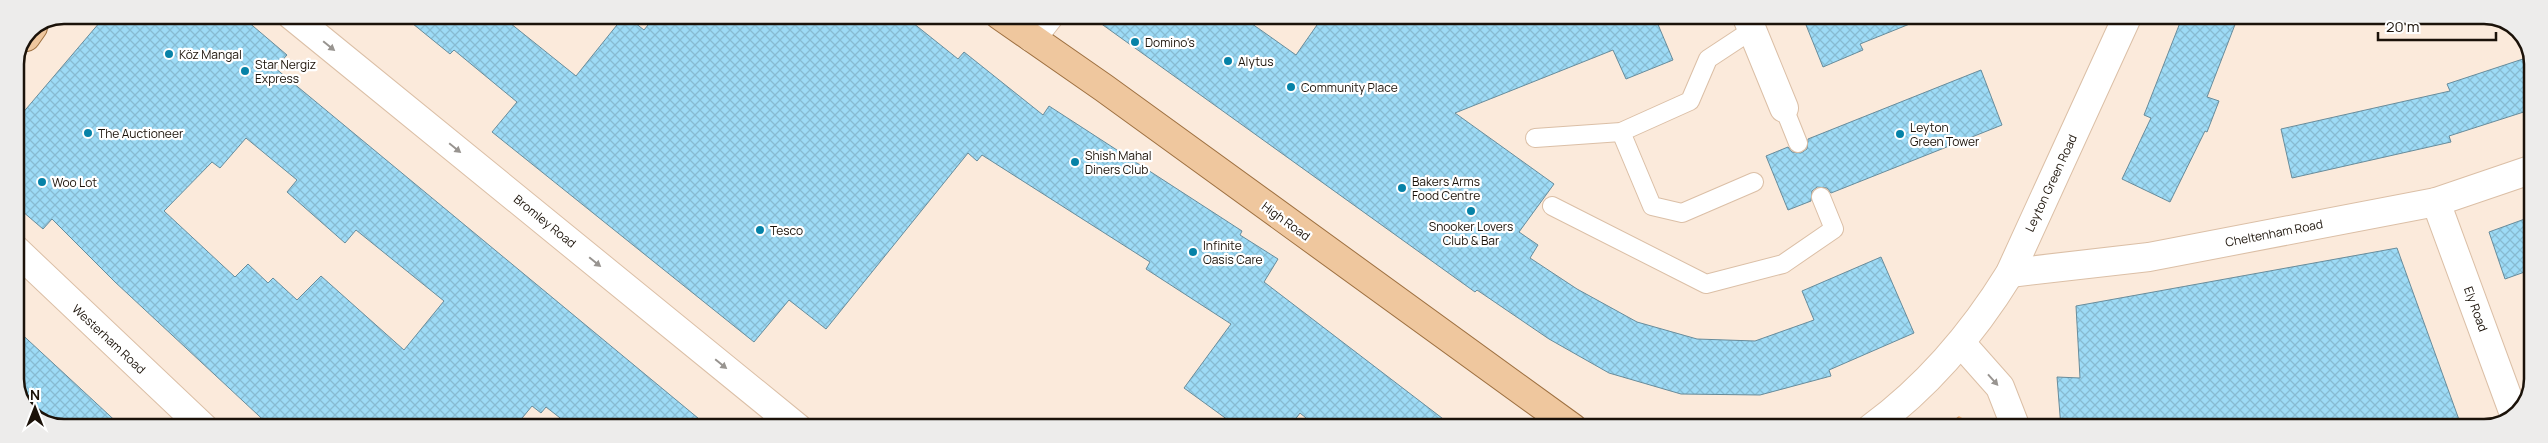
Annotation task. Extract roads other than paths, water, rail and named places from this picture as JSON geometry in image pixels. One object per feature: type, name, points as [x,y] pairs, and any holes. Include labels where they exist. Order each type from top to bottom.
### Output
[{"type":"main road","name":"High Road","points":[[1012,24],[1561,419]]},
{"type":"street","name":"Bromley Road","points":[[302,24],[787,419]]},
{"type":"street","points":[[1032,38],[1043,24]]},
{"type":"street","points":[[1749,24],[1784,108]]},
{"type":"street","name":"Leyton Green Road","points":[[1883,419],[1896,409],[1961,343],[1991,304],[2010,273],[2124,24]]},
{"type":"street","name":"Cheltenham Road","points":[[2010,273],[2149,257],[2436,202],[2524,172]]},
{"type":"street","name":"Ely Road","points":[[2436,202],[2512,408]]},
{"type":"street","name":"Westerham Road","points":[[24,258],[194,419]]},
{"type":"street","points":[[1961,343],[2000,387],[2012,419]]},
{"type":"lane","points":[[1535,138],[1621,132],[1690,101],[1708,59],[1748,24]]},
{"type":"lane","points":[[1784,108],[1798,143]]},
{"type":"lane","points":[[1621,132],[1652,206],[1682,213],[1754,182]]},
{"type":"lane","points":[[1552,206],[1706,284],[1783,264],[1834,229],[1821,197]]},
{"type":"place","name":"Domino's","points":[[1135,42]]},
{"type":"place","name":"Köz Mangal","points":[[169,54]]},
{"type":"place","name":"Alytus","points":[[1228,61]]},
{"type":"place","name":"Star Nergiz Express","points":[[245,71]]},
{"type":"place","name":"Community Place","points":[[1291,87]]},
{"type":"place","name":"The Auctioneer","points":[[88,133]]},
{"type":"place","name":"Leyton Green Tower","points":[[1900,134]]},
{"type":"place","name":"Shish Mahal Diners Club","points":[[1075,162]]},
{"type":"place","name":"Woo Lot","points":[[42,182]]},
{"type":"place","name":"Bakers Arms Food Centre","points":[[1402,188]]},
{"type":"place","name":"Snooker Lovers Club & Bar","points":[[1471,211]]},
{"type":"place","name":"Tesco","points":[[760,230]]},
{"type":"place","name":"Infinite Oasis Care","points":[[1193,252]]}]
